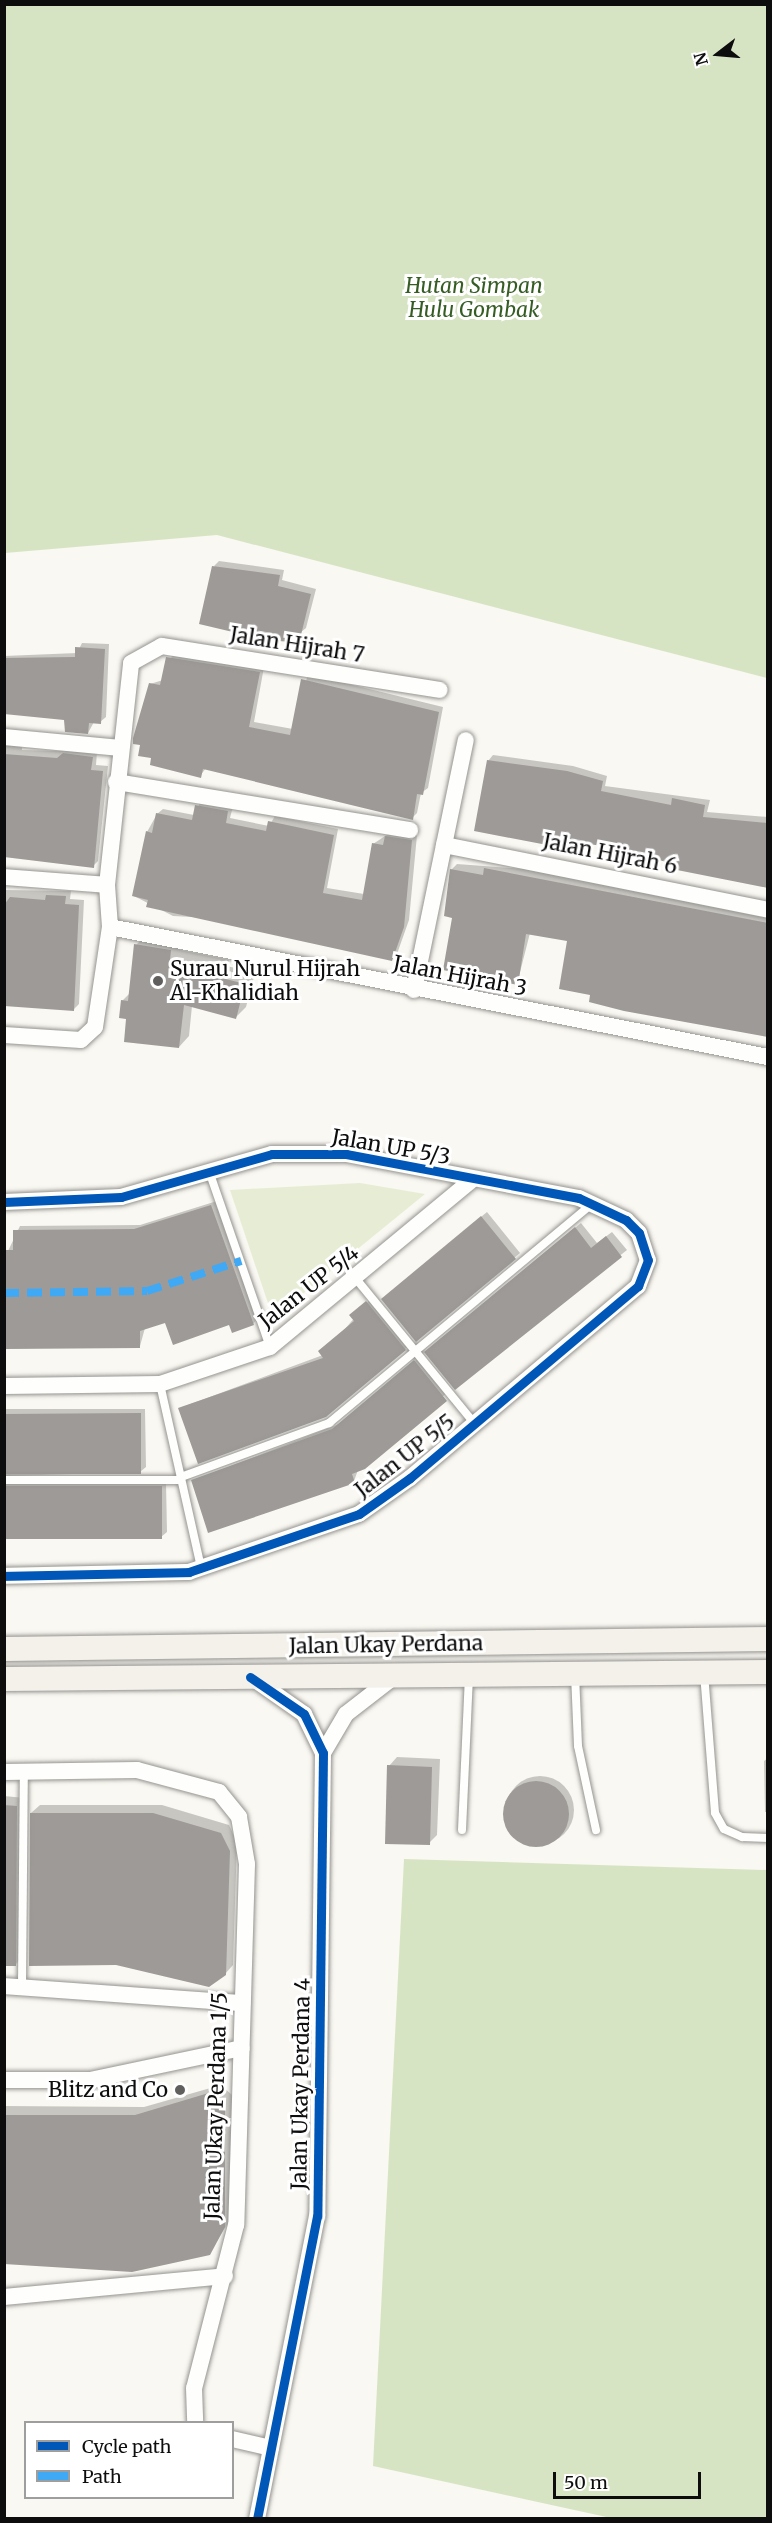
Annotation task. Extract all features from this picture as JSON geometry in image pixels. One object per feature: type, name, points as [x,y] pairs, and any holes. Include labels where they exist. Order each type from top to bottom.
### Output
[{"type":"street","name":"Jalan Hijrah 7","points":[[120,748],[131,663],[147,651],[162,646],[440,690]]},
{"type":"street","points":[[4,737],[120,748],[107,885],[110,927],[95,1027],[81,1040],[4,1035]]},
{"type":"street","points":[[414,990],[466,740]]},
{"type":"street","points":[[116,782],[410,830]]},
{"type":"street","name":"Jalan Hijrah 6","points":[[444,845],[768,910]]},
{"type":"street","points":[[4,877],[107,885]]},
{"type":"street","name":"Jalan Hijrah 3","points":[[110,927],[414,990],[768,1057]]},
{"type":"street","name":"Jalan UP 5/3","points":[[5,1203],[121,1197],[209,1170],[272,1154],[315,1151],[593,1203],[626,1220],[646,1249]]},
{"type":"street","name":"Jalan UP 5/4","points":[[4,1386],[160,1384],[270,1347],[357,1280],[472,1180]]},
{"type":"street","name":"Jalan UP 5/5","points":[[4,1576],[201,1569],[359,1514],[475,1424],[638,1287],[647,1270],[646,1249]]},
{"type":"street","name":"Jalan Ukay Perdana","points":[[4,1649],[768,1639]]},
{"type":"street","name":"Jalan Ukay Perdana","points":[[4,1679],[768,1672]]},
{"type":"street","name":"Jalan Ukay Perdana 4","points":[[324,1753],[346,1714],[396,1676]]},
{"type":"street","name":"Jalan Ukay Perdana 4","points":[[250,1677],[304,1714],[324,1753],[317,2216],[257,2518]]},
{"type":"street","name":"Jalan Ukay Perdana 1/5","points":[[24,1772],[137,1770],[219,1792],[239,1817],[247,1864],[236,2225],[225,2276],[194,2388],[195,2421]]},
{"type":"street","points":[[4,1772],[24,1772]]},
{"type":"street","points":[[4,1986],[22,1985],[242,2003]]},
{"type":"street","points":[[4,2080],[90,2080],[242,2048]]},
{"type":"street","points":[[4,2297],[225,2276]]},
{"type":"street","points":[[234,2439],[271,2448]]},
{"type":"lane","points":[[209,1170],[270,1347]]},
{"type":"lane","points":[[4,1480],[181,1478],[329,1423],[593,1203]]},
{"type":"lane","points":[[357,1280],[475,1424]]},
{"type":"lane","points":[[160,1384],[201,1569]]},
{"type":"lane","points":[[704,1673],[715,1813],[724,1829],[742,1837],[768,1838]]},
{"type":"lane","points":[[575,1674],[578,1746],[596,1830]]},
{"type":"lane","points":[[462,1830],[469,1675]]},
{"type":"lane","points":[[22,1985],[24,1772]]},
{"type":"green space","name":"Hutan Simpan Hulu Gombak","points":[[5,4],[767,5],[767,678],[217,535],[5,553]]},
{"type":"green space","points":[[360,1183],[425,1194],[273,1318],[230,1190]]},
{"type":"green space","points":[[404,1859],[767,1870],[767,2518],[611,2518],[373,2466]]},
{"type":"building","points":[[212,566],[280,575],[278,586],[311,594],[301,635],[293,633],[291,642],[266,640],[199,624]]},
{"type":"building","points":[[75,647],[105,649],[101,724],[89,723],[88,734],[65,732],[64,720],[4,714],[4,658],[75,657]]},
{"type":"building","points":[[166,657],[260,672],[249,727],[290,735],[301,679],[439,712],[423,795],[417,794],[413,820],[203,769],[201,778],[150,765],[151,758],[138,756],[140,745],[133,744],[133,738],[149,683],[160,685]]},
{"type":"building","points":[[63,753],[93,757],[91,770],[103,771],[94,868],[4,857],[4,754],[57,758]]},
{"type":"building","points":[[487,760],[567,771],[603,781],[601,791],[671,805],[672,798],[705,805],[703,817],[768,823],[768,888],[672,869],[673,864],[628,851],[590,844],[589,853],[474,831]]},
{"type":"building","points":[[195,805],[228,811],[226,823],[266,831],[268,821],[334,835],[323,893],[362,900],[372,843],[383,845],[385,836],[412,840],[404,927],[392,961],[146,907],[148,900],[132,896],[146,831],[152,833],[156,813],[192,820]]},
{"type":"building","points":[[484,868],[768,923],[768,1037],[624,1011],[589,1002],[590,995],[559,989],[567,941],[526,934],[518,985],[443,970],[452,918],[444,916],[450,869],[483,875]]},
{"type":"building","points":[[46,895],[66,896],[65,904],[79,905],[74,1011],[4,1006],[4,905],[10,897],[45,900]]},
{"type":"building","name":"Surau Nurul Hijrah Al-Khalidiah","points":[[134,944],[171,950],[170,960],[220,970],[218,977],[245,984],[236,1019],[184,1005],[179,1048],[124,1042],[126,1019],[119,1018],[121,1000],[128,1001]]},
{"type":"building","points":[[211,1205],[254,1325],[232,1333],[229,1325],[173,1345],[165,1323],[140,1331],[140,1348],[4,1349],[6,1250],[13,1250],[13,1230],[134,1229]]},
{"type":"building","points":[[481,1216],[516,1259],[416,1342],[381,1299]]},
{"type":"building","points":[[575,1227],[591,1248],[606,1236],[622,1257],[455,1390],[424,1352]]},
{"type":"building","points":[[366,1301],[406,1350],[326,1417],[198,1464],[178,1408],[323,1358],[318,1351],[354,1321],[349,1315]]},
{"type":"building","points":[[414,1360],[447,1401],[365,1469],[352,1474],[355,1483],[208,1533],[191,1480],[332,1429]]},
{"type":"building","points":[[141,1413],[141,1474],[4,1474],[4,1414]]},
{"type":"building","points":[[4,1486],[162,1486],[162,1539],[4,1539]]},
{"type":"building","points":[[387,1765],[432,1767],[430,1845],[385,1844]]},
{"type":"building","points":[[529,1781],[543,1781],[555,1786],[564,1795],[569,1814],[567,1827],[560,1838],[543,1847],[529,1847],[517,1842],[508,1833],[503,1821],[503,1807],[508,1795],[517,1786]]},
{"type":"building","points":[[4,1805],[17,1806],[16,1966],[4,1966]]},
{"type":"building","points":[[30,1813],[153,1813],[221,1833],[230,1851],[226,1975],[209,1987],[116,1965],[29,1966]]},
{"type":"building","points":[[212,2092],[225,2103],[225,2227],[210,2255],[132,2272],[4,2264],[4,2115],[135,2115]]},
{"type":"marked path","points":[[4,1293],[147,1291],[241,1261]]},
{"type":"cycle path","points":[[4,1202],[121,1197],[272,1154],[346,1154],[579,1198],[626,1220],[639,1233],[648,1260],[638,1286],[410,1478],[359,1514],[189,1572],[4,1576]]},
{"type":"cycle path","points":[[250,1677],[304,1714],[323,1753],[317,2216],[257,2518]]},
{"type":"place","name":"Surau Nurul Hijrah Al-Khalidiah","points":[[158,981]]},
{"type":"place","name":"Blitz and Co","points":[[180,2090]]}]
